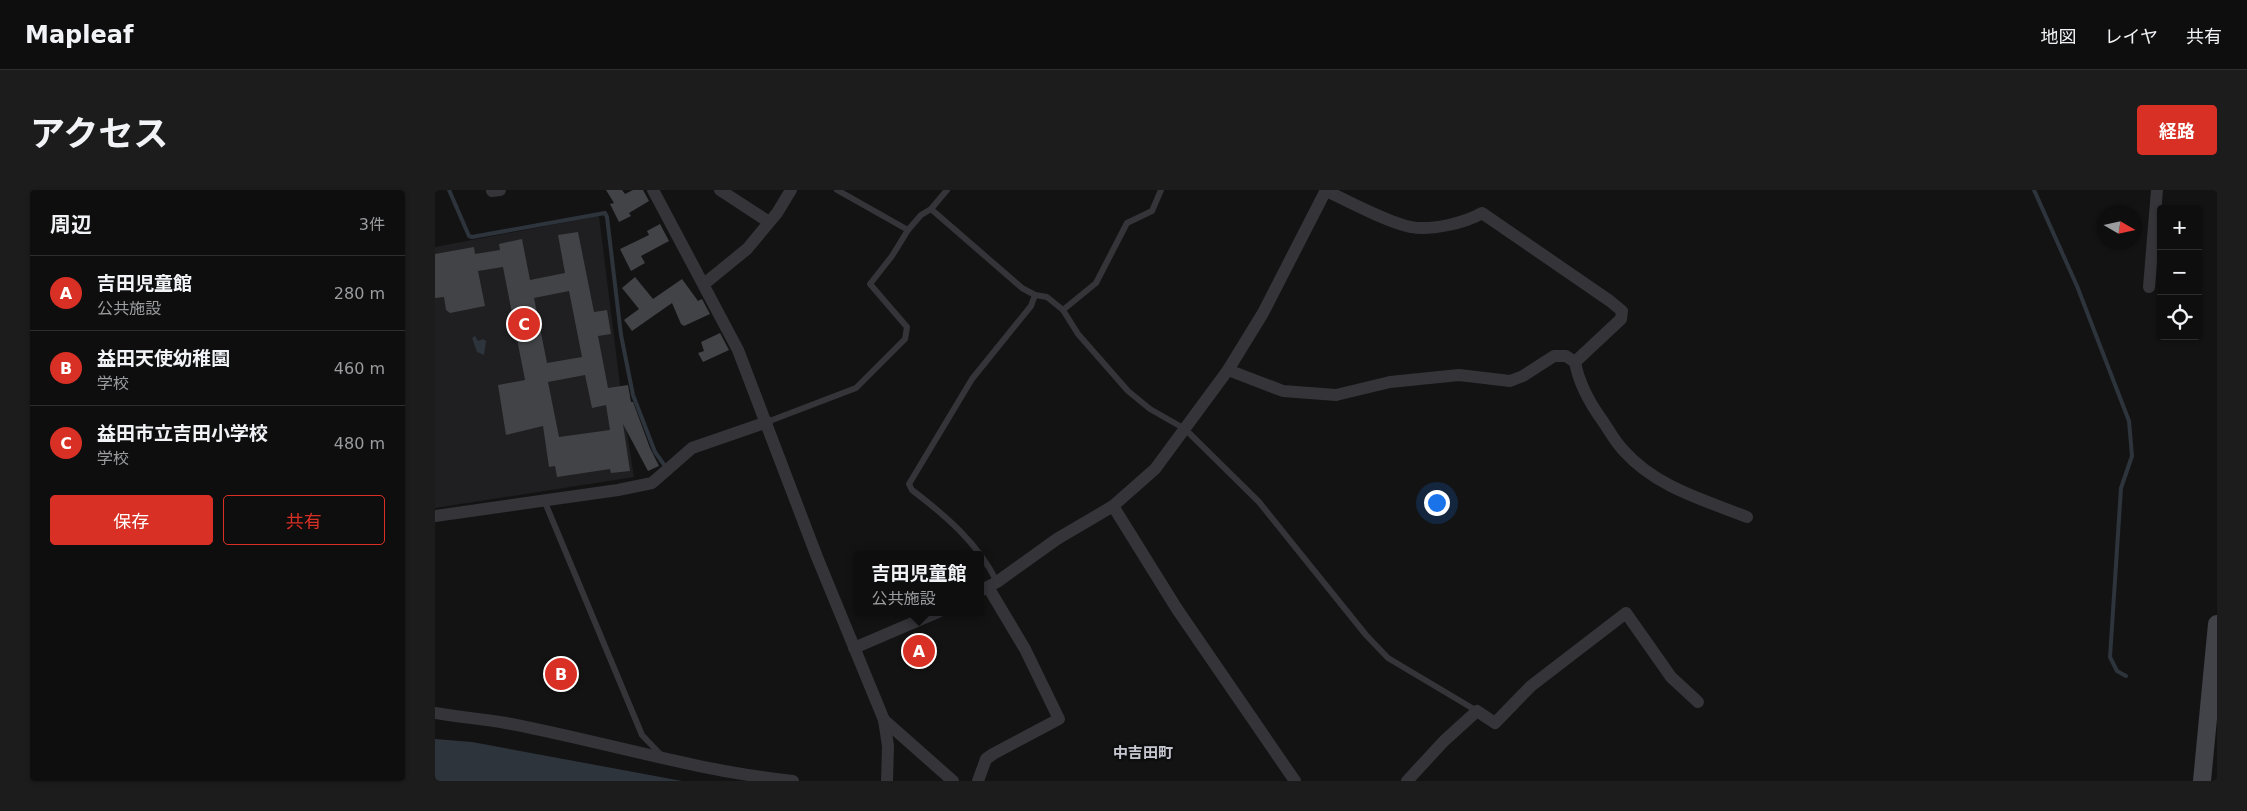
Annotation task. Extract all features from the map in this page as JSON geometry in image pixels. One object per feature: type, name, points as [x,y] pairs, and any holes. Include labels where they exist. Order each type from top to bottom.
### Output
[{"type":"main road","points":[[2202,781],[2217,624]]},
{"type":"street","points":[[653,190],[738,350],[767,422],[817,558],[884,720],[888,746],[887,781]]},
{"type":"street","points":[[720,190],[769,222]]},
{"type":"street","points":[[704,284],[747,249],[791,190]]},
{"type":"street","points":[[978,781],[986,759],[1059,719],[1025,649],[989,587],[1057,539],[1113,506],[1155,469],[1228,370],[1263,313],[1325,190],[1412,228],[1448,225],[1482,213],[1622,311],[1621,319],[1575,362]]},
{"type":"street","points":[[2149,287],[2157,190]]},
{"type":"street","points":[[1228,370],[1283,391],[1336,395],[1390,382],[1459,375],[1509,381],[1523,376],[1554,356],[1566,356],[1575,362],[1578,378],[1592,405],[1623,451],[1649,473],[1673,488],[1747,517]]},
{"type":"street","points":[[435,516],[652,483],[692,448],[767,422]]},
{"type":"street","points":[[1113,506],[1177,609],[1295,781]]},
{"type":"street","points":[[1407,781],[1444,741],[1477,711],[1495,723],[1531,686],[1626,613],[1671,678],[1698,702]]},
{"type":"street","points":[[854,648],[929,616]]},
{"type":"street","points":[[435,713],[506,723],[665,759],[764,778],[793,781]]},
{"type":"street","points":[[884,720],[953,781]]},
{"type":"lane","points":[[837,190],[908,230]]},
{"type":"lane","points":[[767,422],[855,388],[905,339],[907,328],[871,284],[908,230],[921,215],[931,209],[947,190]]},
{"type":"lane","points":[[1063,310],[1096,283],[1127,222],[1151,211],[1161,190]]},
{"type":"lane","points":[[931,209],[1023,288],[1035,295],[1047,297],[1063,310],[1078,334],[1128,392],[1150,410],[1185,429],[1259,502],[1366,636],[1388,658],[1477,711]]},
{"type":"lane","points":[[979,551],[934,506],[912,490],[909,484],[971,379],[1031,306],[1035,295]]},
{"type":"lane","points":[[544,500],[641,736],[665,759]]},
{"type":"lane","points":[[984,558],[988,563],[989,587]]},
{"type":"shaded area","points":[[599,216],[622,401],[634,477],[435,508],[435,247]]},
{"type":"shaded area","points":[[475,336],[478,341],[483,339],[486,341],[484,355],[477,352],[472,338]]},
{"type":"shaded area","points":[[435,739],[472,742],[682,781],[435,781]]},
{"type":"building","points":[[606,190],[622,190],[625,194],[633,190],[643,190],[649,201],[629,213],[631,216],[619,222],[610,204],[614,203]]},
{"type":"building","points":[[660,224],[669,241],[641,256],[645,263],[631,271],[620,249],[649,235],[647,231]]},
{"type":"building","points":[[578,232],[594,312],[607,310],[611,334],[598,336],[608,388],[628,385],[631,402],[633,402],[650,448],[659,466],[648,471],[623,424],[630,471],[611,473],[610,469],[557,477],[555,466],[549,467],[543,426],[506,435],[498,385],[525,380],[503,267],[478,271],[485,306],[450,313],[446,310],[444,297],[435,298],[435,254],[474,247],[475,254],[500,250],[499,244],[522,239],[530,280],[565,273],[558,235]],"holes":[[[569,291],[582,357],[547,363],[534,298]],[[585,375],[592,408],[606,405],[610,430],[559,437],[548,382]]]},
{"type":"building","points":[[635,277],[653,299],[682,279],[698,301],[702,299],[710,314],[684,326],[681,324],[672,303],[632,331],[624,320],[639,309],[622,288]]},
{"type":"building","points":[[720,333],[729,350],[703,362],[698,353],[704,351],[701,342]]},
{"type":"waterway","points":[[449,190],[469,236],[472,237],[605,213],[621,335],[633,395],[655,452],[665,466]]},
{"type":"waterway","points":[[2034,190],[2077,286],[2129,421],[2132,456],[2121,488],[2110,657],[2117,671],[2126,676]]},
{"type":"place","name":"益田市立吉田小学校","points":[[524,324]]},
{"type":"place","name":"吉田児童館","points":[[919,651]]},
{"type":"place","name":"益田天使幼稚園","points":[[561,674]]},
{"type":"district","name":"中吉田町","points":[[1143,753]]}]
